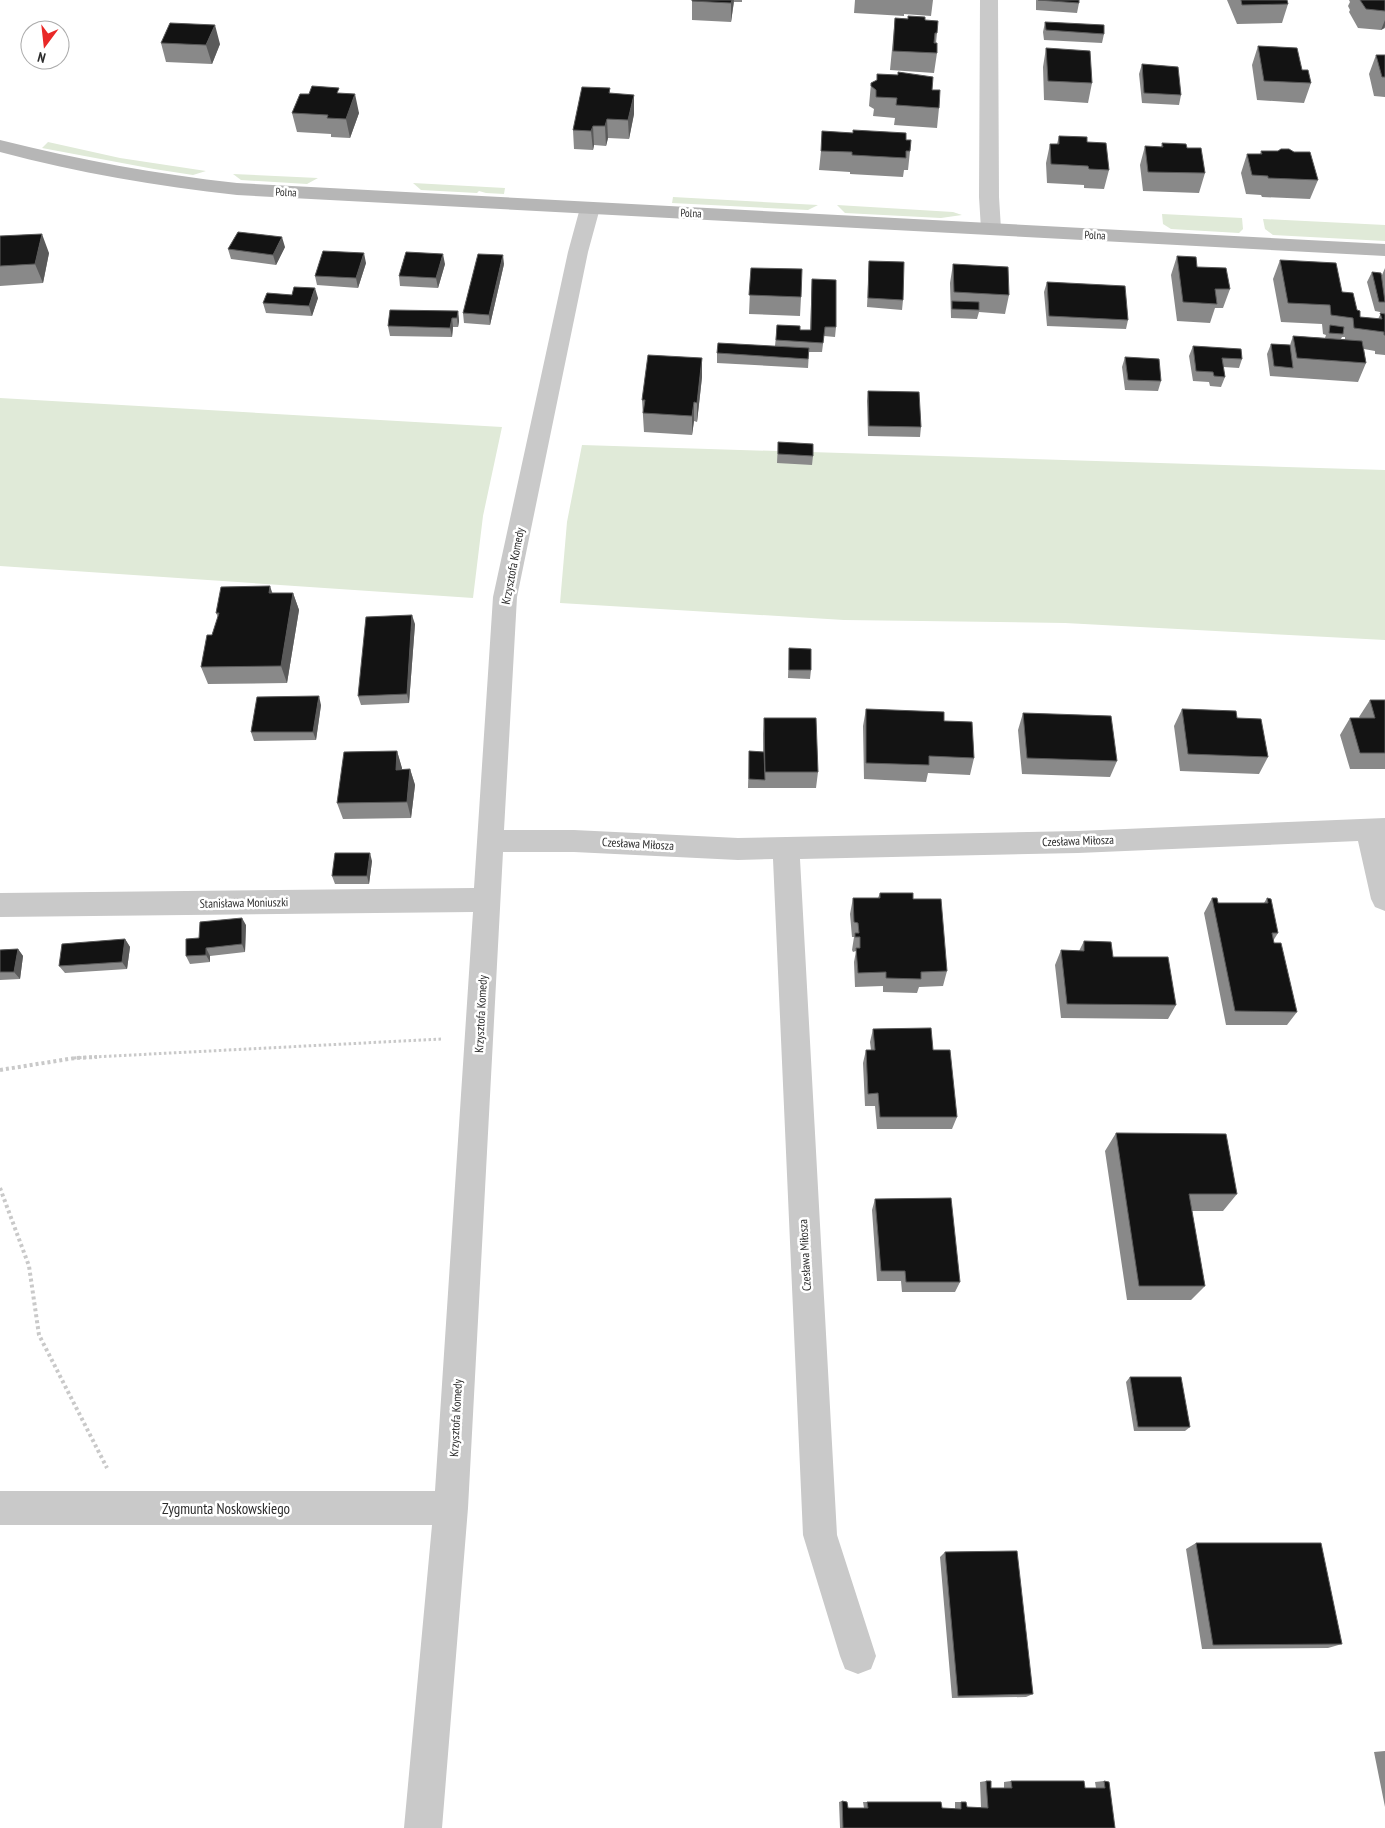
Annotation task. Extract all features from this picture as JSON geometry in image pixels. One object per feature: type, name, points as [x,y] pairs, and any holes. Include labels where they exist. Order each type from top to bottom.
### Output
[{"type":"street","points":[[989,0],[989,197],[991,229]]},
{"type":"street","name":"Polna","points":[[0,146],[35,156],[101,170],[229,188],[1385,250]]},
{"type":"street","name":"Krzysztofa Komedy","points":[[423,1828],[451,1508],[506,598],[578,252],[590,208]]},
{"type":"street","name":"Czesława Miłosza","points":[[491,841],[574,841],[738,849],[840,845],[1078,842],[1377,829],[1385,899]]},
{"type":"street","name":"Czesława Miłosza","points":[[786,848],[820,1535],[858,1656]]},
{"type":"street","name":"Stanisława Moniuszki","points":[[0,905],[487,900]]},
{"type":"street","name":"Zygmunta Noskowskiego","points":[[0,1508],[451,1508]]},
{"type":"path","points":[[0,1070],[75,1058],[479,1037]]},
{"type":"path","points":[[0,1188],[29,1266],[40,1335],[128,1508]]},
{"type":"green space","points":[[48,142],[120,158],[206,171],[193,175],[42,148]]},
{"type":"green space","points":[[233,174],[318,178],[307,184],[241,180]]},
{"type":"green space","points":[[413,183],[505,188],[504,194],[479,191],[477,193],[421,190]]},
{"type":"green space","points":[[673,197],[818,205],[808,210],[672,203]]},
{"type":"green space","points":[[837,205],[953,212],[962,215],[941,218],[845,213]]},
{"type":"green space","points":[[1162,214],[1242,218],[1243,229],[1239,233],[1171,229],[1163,224]]},
{"type":"green space","points":[[1263,219],[1385,225],[1385,241],[1273,235],[1265,229]]},
{"type":"green space","points":[[0,398],[502,427],[483,516],[473,598],[0,566]]},
{"type":"green space","points":[[582,445],[1385,470],[1385,640],[1065,623],[844,620],[560,603],[567,522]]},
{"type":"building","points":[[692,0],[732,0],[731,3]]},
{"type":"building","points":[[1038,0],[1079,0],[1079,3]]},
{"type":"building","points":[[1241,0],[1287,0],[1288,4],[1242,5]]},
{"type":"building","points":[[1360,0],[1385,0],[1385,11],[1366,9]]},
{"type":"building","points":[[908,16],[925,17],[925,20],[938,21],[934,43],[937,43],[937,53],[893,51],[895,18],[908,19]]},
{"type":"building","points":[[1045,22],[1104,25],[1104,34],[1046,30]]},
{"type":"building","points":[[170,23],[215,25],[206,45],[161,43]]},
{"type":"building","points":[[1258,46],[1297,48],[1302,70],[1308,70],[1311,83],[1264,81]]},
{"type":"building","points":[[1046,48],[1090,51],[1092,83],[1048,81]]},
{"type":"building","points":[[1376,55],[1385,55],[1385,77],[1382,77]]},
{"type":"building","points":[[1142,64],[1178,67],[1181,95],[1144,93]]},
{"type":"building","points":[[898,72],[933,77],[932,90],[940,90],[939,108],[896,105],[897,98],[876,97],[876,90],[871,86],[871,83],[877,80],[877,74],[898,75]]},
{"type":"building","points":[[312,86],[339,88],[337,93],[355,94],[346,119],[327,118],[328,115],[292,113],[300,94],[309,94]]},
{"type":"building","points":[[582,87],[610,88],[609,93],[634,95],[628,120],[607,119],[605,126],[593,126],[591,131],[573,130]]},
{"type":"building","points":[[853,130],[906,133],[906,140],[911,140],[910,151],[906,151],[906,158],[852,155],[852,152],[821,151],[822,131],[853,133]]},
{"type":"building","points":[[1059,136],[1087,137],[1087,142],[1106,143],[1109,170],[1089,169],[1088,166],[1051,164],[1050,144],[1059,144]]},
{"type":"building","points":[[1162,143],[1186,144],[1187,148],[1201,148],[1205,173],[1148,172],[1145,146],[1163,147]]},
{"type":"building","points":[[1289,149],[1294,152],[1310,152],[1318,180],[1268,178],[1268,176],[1252,175],[1247,154],[1262,154],[1261,151],[1278,151]]},
{"type":"building","points":[[238,232],[282,237],[273,255],[228,249]]},
{"type":"building","points":[[42,234],[35,264],[0,266],[0,236]]},
{"type":"building","points":[[323,251],[364,253],[356,278],[315,276]]},
{"type":"building","points":[[406,252],[443,254],[436,278],[399,276]]},
{"type":"building","points":[[478,254],[503,255],[489,315],[463,313]]},
{"type":"building","points":[[1177,256],[1196,257],[1197,267],[1226,268],[1230,289],[1215,289],[1217,304],[1183,302]]},
{"type":"building","points":[[1280,260],[1336,263],[1342,292],[1353,293],[1357,310],[1360,311],[1360,317],[1382,319],[1380,313],[1385,314],[1385,335],[1384,332],[1354,328],[1353,318],[1331,315],[1330,305],[1288,303]]},
{"type":"building","points":[[869,261],[904,262],[903,300],[868,298]]},
{"type":"building","points":[[953,264],[1008,267],[1009,295],[954,292]]},
{"type":"building","points":[[751,268],[802,269],[801,297],[749,295]]},
{"type":"building","points":[[1372,272],[1381,273],[1385,302],[1379,302]]},
{"type":"building","points":[[812,279],[836,280],[836,327],[825,327],[823,343],[776,340],[777,325],[800,326],[800,330],[811,330]]},
{"type":"building","points":[[1047,282],[1125,286],[1128,320],[1049,316]]},
{"type":"building","points":[[294,287],[315,288],[309,306],[263,303],[267,293],[292,295]]},
{"type":"building","points":[[952,301],[979,302],[979,310],[952,309]]},
{"type":"building","points":[[390,310],[458,311],[457,318],[452,318],[450,328],[388,326]]},
{"type":"building","points":[[1330,325],[1344,327],[1343,334],[1329,333]]},
{"type":"building","points":[[1293,336],[1362,341],[1366,363],[1297,358]]},
{"type":"building","points":[[718,343],[809,348],[808,359],[717,353]]},
{"type":"building","points":[[1271,344],[1290,345],[1293,368],[1274,366]]},
{"type":"building","points":[[1193,346],[1241,349],[1242,359],[1222,358],[1225,377],[1214,376],[1213,372],[1196,371]]},
{"type":"building","points":[[648,355],[702,358],[697,403],[694,402],[692,416],[643,413],[645,400],[642,400]]},
{"type":"building","points":[[1125,357],[1159,359],[1161,381],[1128,380]]},
{"type":"building","points":[[868,391],[919,392],[921,427],[869,426]]},
{"type":"building","points":[[778,442],[813,444],[813,456],[778,454]]},
{"type":"building","points":[[270,586],[269,593],[293,593],[281,666],[201,667],[207,635],[212,635],[219,613],[216,613],[221,587]]},
{"type":"building","points":[[412,615],[407,694],[358,696],[366,617]]},
{"type":"building","points":[[789,648],[811,649],[811,670],[789,670]]},
{"type":"building","points":[[319,696],[313,732],[251,732],[257,697]]},
{"type":"building","points":[[1370,700],[1385,700],[1385,753],[1360,753],[1350,718],[1375,718]]},
{"type":"building","points":[[866,709],[944,712],[944,721],[972,722],[974,758],[929,756],[929,765],[866,763]]},
{"type":"building","points":[[1182,709],[1236,711],[1237,718],[1261,719],[1268,757],[1188,754]]},
{"type":"building","points":[[1023,713],[1111,716],[1117,761],[1027,758]]},
{"type":"building","points":[[764,718],[816,718],[818,772],[765,772]]},
{"type":"building","points":[[397,751],[396,770],[410,769],[407,802],[337,803],[344,752]]},
{"type":"building","points":[[749,751],[764,752],[765,780],[749,779]]},
{"type":"building","points":[[335,853],[370,853],[367,876],[332,876]]},
{"type":"building","points":[[880,893],[913,893],[913,899],[941,899],[947,971],[921,972],[921,979],[886,978],[886,972],[858,973],[856,948],[860,948],[860,937],[855,937],[855,933],[859,933],[858,923],[854,922],[853,898],[880,898]]},
{"type":"building","points":[[1212,898],[1217,898],[1218,903],[1268,903],[1267,898],[1271,899],[1278,933],[1272,933],[1274,943],[1281,943],[1297,1012],[1235,1011]]},
{"type":"building","points":[[242,918],[242,944],[206,948],[206,955],[186,956],[186,939],[199,938],[200,922]]},
{"type":"building","points":[[125,939],[122,962],[59,966],[62,944]]},
{"type":"building","points":[[1084,941],[1111,942],[1113,957],[1168,957],[1176,1005],[1067,1004],[1061,950],[1084,951]]},
{"type":"building","points":[[18,949],[14,972],[0,972],[0,950]]},
{"type":"building","points":[[931,1028],[933,1050],[950,1050],[957,1117],[880,1117],[878,1093],[868,1094],[866,1050],[875,1050],[873,1029]]},
{"type":"building","points":[[1116,1133],[1226,1134],[1237,1194],[1189,1194],[1205,1286],[1139,1286]]},
{"type":"building","points":[[951,1198],[960,1282],[906,1282],[905,1271],[881,1271],[875,1199]]},
{"type":"building","points":[[1130,1377],[1181,1377],[1190,1427],[1138,1427]]},
{"type":"building","points":[[1196,1543],[1321,1543],[1342,1644],[1213,1645]]},
{"type":"building","points":[[1017,1551],[1033,1694],[958,1696],[945,1552]]},
{"type":"building","points":[[986,1781],[991,1781],[991,1788],[1012,1788],[1011,1781],[1084,1781],[1085,1788],[1105,1788],[1104,1781],[1109,1782],[1115,1828],[843,1828],[842,1801],[847,1802],[848,1808],[868,1808],[867,1802],[941,1802],[942,1808],[961,1809],[961,1802],[966,1802],[967,1807],[988,1808]]}]
